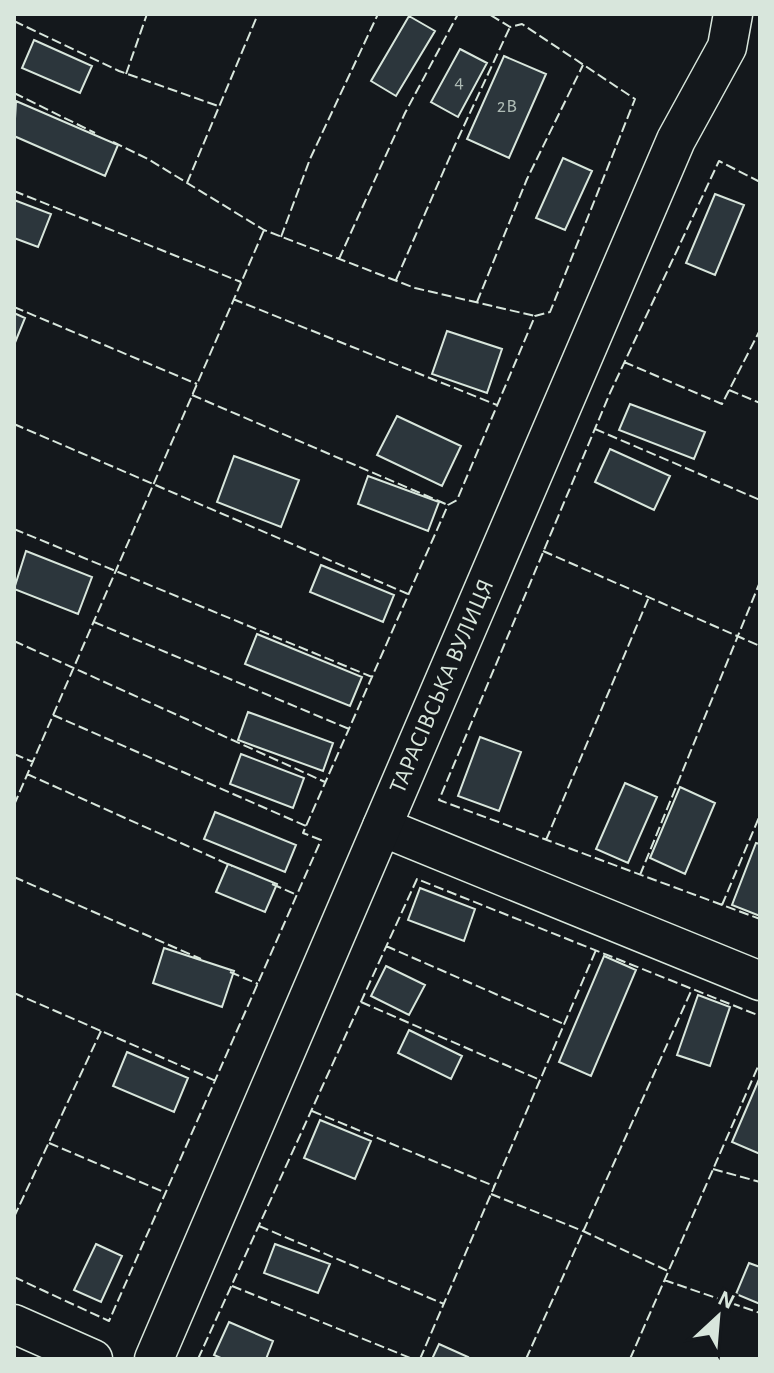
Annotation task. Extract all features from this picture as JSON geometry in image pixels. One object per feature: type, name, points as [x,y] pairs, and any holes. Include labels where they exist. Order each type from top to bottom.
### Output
[{"type":"street","name":"ТАРАСІВСЬКА ВУЛИЦЯ","points":[[154,1359],[676,140],[727,47],[733,14]]},
{"type":"street","points":[[382,827],[760,981]]},
{"type":"street","points":[[14,1324],[93,1359]]},
{"type":"building","points":[[409,16],[435,31],[396,96],[371,81]]},
{"type":"building","points":[[34,40],[92,66],[80,93],[22,68]]},
{"type":"building","points":[[460,49],[487,63],[458,117],[431,102]]},
{"type":"building","points":[[504,56],[546,74],[509,158],[467,139]]},
{"type":"building","points":[[16,101],[118,145],[105,176],[14,136]]},
{"type":"building","points":[[563,158],[592,171],[565,230],[536,218]]},
{"type":"building","points":[[715,194],[744,205],[715,275],[686,263]]},
{"type":"building","points":[[14,200],[51,214],[38,247],[14,238]]},
{"type":"building","points":[[14,313],[25,318],[14,345]]},
{"type":"building","points":[[447,331],[502,349],[487,393],[432,374]]},
{"type":"building","points":[[630,404],[705,432],[694,459],[619,430]]},
{"type":"building","points":[[397,416],[461,446],[442,486],[377,455]]},
{"type":"building","points":[[610,449],[670,476],[654,510],[595,482]]},
{"type":"building","points":[[234,456],[299,480],[281,527],[217,502]]},
{"type":"building","points":[[368,476],[439,502],[428,531],[358,504]]},
{"type":"building","points":[[26,551],[92,577],[78,614],[14,589]]},
{"type":"building","points":[[321,565],[394,595],[383,622],[310,592]]},
{"type":"building","points":[[257,634],[362,677],[350,706],[245,664]]},
{"type":"building","points":[[248,712],[333,743],[323,771],[238,740]]},
{"type":"building","points":[[480,737],[521,752],[499,811],[458,796]]},
{"type":"building","points":[[241,754],[304,778],[293,808],[230,784]]},
{"type":"building","points":[[625,783],[657,797],[628,863],[596,849]]},
{"type":"building","points":[[680,787],[715,803],[685,874],[650,858]]},
{"type":"building","points":[[215,812],[296,845],[285,872],[204,839]]},
{"type":"building","points":[[756,843],[760,844],[760,916],[732,905]]},
{"type":"building","points":[[228,864],[277,884],[265,912],[216,892]]},
{"type":"building","points":[[420,888],[475,909],[464,941],[408,920]]},
{"type":"building","points":[[164,948],[234,971],[222,1007],[153,983]]},
{"type":"building","points":[[604,956],[636,970],[591,1076],[559,1062]]},
{"type":"building","points":[[386,966],[425,985],[409,1015],[371,996]]},
{"type":"building","points":[[698,995],[730,1007],[710,1066],[677,1055]]},
{"type":"building","points":[[409,1030],[462,1056],[451,1079],[398,1053]]},
{"type":"building","points":[[127,1052],[188,1078],[174,1112],[113,1086]]},
{"type":"building","points":[[760,1077],[760,1154],[732,1142]]},
{"type":"building","points":[[320,1120],[371,1141],[355,1179],[304,1158]]},
{"type":"building","points":[[96,1244],[122,1256],[101,1302],[74,1290]]},
{"type":"building","points":[[275,1244],[330,1264],[318,1293],[264,1273]]},
{"type":"building","points":[[749,1263],[760,1267],[760,1304],[736,1294]]},
{"type":"building","points":[[229,1322],[273,1341],[266,1359],[223,1359],[214,1355]]},
{"type":"building","points":[[439,1344],[468,1357],[432,1359]]},
{"type":"fence","points":[[126,74],[147,14]]},
{"type":"fence","points":[[187,183],[258,14]]},
{"type":"fence","points":[[281,237],[310,159],[378,14]]},
{"type":"fence","points":[[339,259],[405,113],[458,14]]},
{"type":"fence","points":[[14,1277],[109,1321],[321,840],[303,833],[306,826],[448,505],[457,500],[535,316],[550,312],[635,99],[522,24],[510,27],[489,14]]},
{"type":"fence","points":[[14,21],[119,71],[218,106]]},
{"type":"fence","points":[[396,280],[510,27]]},
{"type":"fence","points":[[477,302],[527,179],[583,65]]},
{"type":"fence","points":[[14,93],[95,133]]},
{"type":"fence","points":[[113,142],[148,159],[264,230],[415,288],[535,316]]},
{"type":"fence","points":[[760,182],[719,161],[610,393],[439,800],[760,919]]},
{"type":"fence","points":[[14,191],[241,282]]},
{"type":"fence","points":[[14,805],[264,230]]},
{"type":"fence","points":[[233,299],[497,405]]},
{"type":"fence","points":[[14,307],[197,384]]},
{"type":"fence","points":[[624,362],[722,404],[760,330]]},
{"type":"fence","points":[[729,390],[760,403]]},
{"type":"fence","points":[[192,395],[448,505]]},
{"type":"fence","points":[[14,424],[408,594]]},
{"type":"fence","points":[[595,429],[760,500]]},
{"type":"fence","points":[[14,529],[372,677]]},
{"type":"fence","points":[[543,551],[760,646]]},
{"type":"fence","points":[[640,875],[760,582]]},
{"type":"fence","points":[[546,840],[649,597]]},
{"type":"fence","points":[[94,622],[349,729]]},
{"type":"fence","points":[[14,641],[325,782]]},
{"type":"fence","points":[[53,715],[306,826]]},
{"type":"fence","points":[[14,754],[33,762]]},
{"type":"fence","points":[[27,774],[232,866]]},
{"type":"fence","points":[[722,905],[760,815]]},
{"type":"fence","points":[[14,877],[201,959]]},
{"type":"fence","points":[[198,1359],[417,879],[760,1016]]},
{"type":"fence","points":[[272,884],[297,895]]},
{"type":"fence","points":[[386,946],[564,1024]]},
{"type":"fence","points":[[420,1359],[596,950]]},
{"type":"fence","points":[[230,972],[258,984]]},
{"type":"fence","points":[[526,1359],[692,989]]},
{"type":"fence","points":[[14,993],[216,1081]]},
{"type":"fence","points":[[361,1002],[540,1080]]},
{"type":"fence","points":[[14,1217],[101,1031]]},
{"type":"fence","points":[[630,1359],[760,1062]]},
{"type":"fence","points":[[312,1111],[494,1186]]},
{"type":"fence","points":[[49,1143],[166,1193]]},
{"type":"fence","points":[[713,1169],[760,1182]]},
{"type":"fence","points":[[491,1194],[583,1231],[668,1271]]},
{"type":"fence","points":[[259,1226],[444,1304]]},
{"type":"fence","points":[[664,1280],[760,1313]]},
{"type":"fence","points":[[232,1286],[413,1359]]}]
